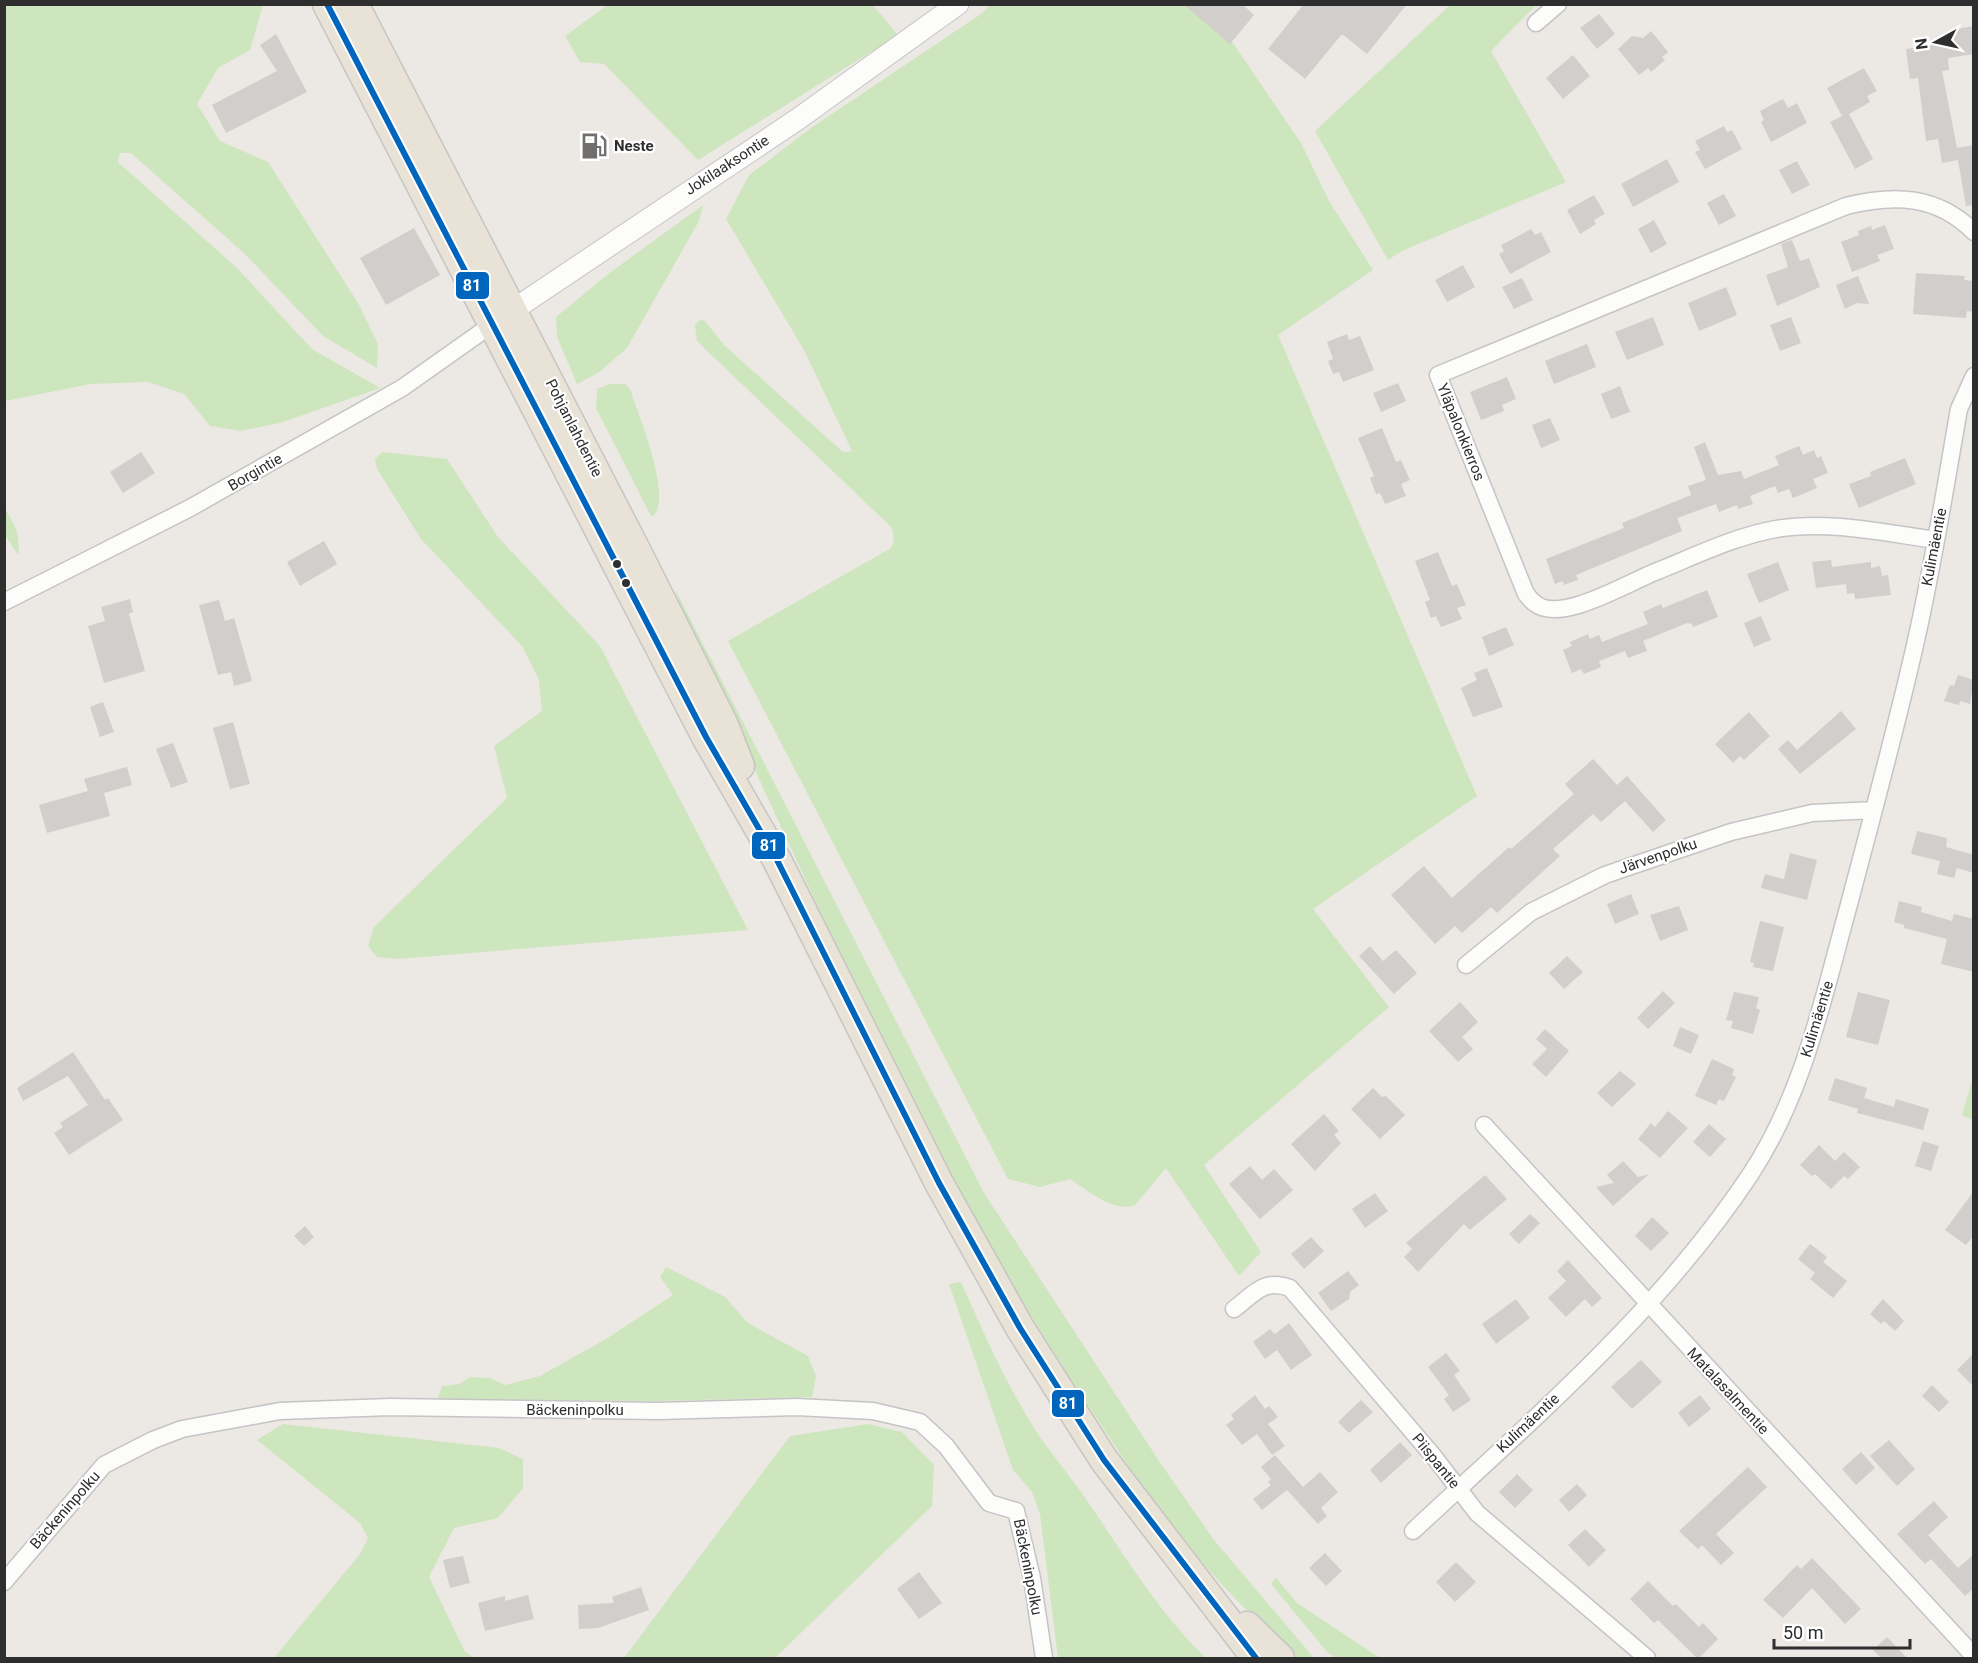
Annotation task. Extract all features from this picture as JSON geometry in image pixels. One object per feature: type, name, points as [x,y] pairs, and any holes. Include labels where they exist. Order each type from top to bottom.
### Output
[{"type":"highway","name":"Pohjanlahdentie","points":[[327,4],[504,316]]},
{"type":"highway","name":"Pohjanlahdentie","points":[[354,4],[701,726],[777,860],[939,1183],[1020,1328],[1104,1460],[1256,1659]]},
{"type":"highway","name":"Pohjanlahdentie","points":[[1189,1571],[1280,1659]]},
{"type":"street","name":"Jokilaaksontie","points":[[504,316],[798,119],[958,4]]},
{"type":"street","points":[[1536,23],[1558,4]]},
{"type":"street","name":"Yläpalonkierros","points":[[1936,540],[1856,530],[1779,529],[1753,534],[1656,571],[1571,608],[1551,609],[1536,605],[1526,594],[1438,375],[1846,206],[1875,199],[1911,199],[1933,204],[1974,232]]},
{"type":"street","name":"Borgintie","points":[[4,602],[190,508],[402,388],[504,316]]},
{"type":"street","name":"Kulimäentie","points":[[1413,1532],[1612,1345],[1648,1305],[1751,1173],[1790,1101],[1819,1019],[1874,810],[1916,642],[1959,409],[1974,376]]},
{"type":"street","name":"Järvenpolku","points":[[1466,965],[1531,912],[1615,871],[1666,852],[1772,822],[1812,813],[1874,810]]},
{"type":"street","name":"Matalasalmentie","points":[[1484,1125],[1974,1656]]},
{"type":"street","name":"Piispantie","points":[[1234,1309],[1264,1286],[1277,1283],[1290,1288],[1477,1513],[1647,1659]]},
{"type":"street","name":"Bäckeninpolku","points":[[4,1582],[104,1466],[153,1440],[182,1429],[231,1419],[280,1411],[390,1407],[449,1410],[617,1409],[658,1411],[797,1407],[873,1410],[920,1422],[946,1446],[978,1492],[989,1503],[1017,1511],[1032,1578],[1044,1659]]},
{"type":"green space","points":[[5,4],[263,5],[250,50],[218,68],[197,104],[220,141],[268,162],[358,303],[378,344],[377,368],[323,336],[246,255],[131,153],[120,153],[118,162],[236,267],[312,349],[380,388],[280,423],[240,431],[210,426],[184,394],[148,382],[90,384],[5,401]]},
{"type":"green space","points":[[609,4],[873,5],[898,35],[698,160],[604,64],[580,62],[565,36]]},
{"type":"green space","points":[[991,5],[1207,5],[1301,143],[1329,201],[1373,270],[1278,335],[1477,796],[1313,909],[1389,1007],[1204,1165],[1261,1252],[1239,1276],[1166,1168],[1135,1205],[1127,1207],[1101,1199],[1070,1179],[1040,1187],[1008,1179],[728,641],[891,548],[894,540],[892,528],[697,341],[695,325],[700,320],[705,321],[724,345],[843,452],[852,451],[804,350],[726,219],[749,175],[811,128]]},
{"type":"green space","points":[[1450,5],[1536,5],[1491,51],[1566,182],[1402,251],[1388,260],[1315,131]]},
{"type":"green space","points":[[703,205],[699,221],[627,348],[598,373],[577,384],[557,337],[556,317],[608,274]]},
{"type":"green space","points":[[610,384],[625,384],[630,389],[646,434],[659,490],[658,505],[654,515],[651,516],[596,408],[597,389]]},
{"type":"green space","points":[[382,452],[447,459],[498,537],[600,646],[748,930],[397,959],[377,957],[368,946],[374,927],[507,798],[494,746],[542,711],[539,680],[522,646],[421,539],[377,469],[375,459]]},
{"type":"green space","points":[[5,509],[16,531],[19,542],[18,555],[5,535]]},
{"type":"green space","points":[[675,589],[984,1193],[1161,1464],[1214,1540],[1314,1658],[1297,1658],[1218,1580],[1174,1529],[1127,1465],[1024,1304],[917,1111],[868,1012],[681,610]]},
{"type":"green space","points":[[1973,1077],[1974,1120],[1962,1115]]},
{"type":"green space","points":[[666,1267],[725,1297],[748,1323],[808,1356],[816,1376],[812,1397],[659,1401],[438,1399],[442,1386],[459,1384],[470,1377],[490,1378],[505,1385],[540,1376],[606,1339],[673,1295],[660,1277]]},
{"type":"green space","points":[[961,1282],[1008,1383],[1042,1440],[1083,1494],[1158,1603],[1206,1658],[1058,1658],[1040,1514],[1032,1492],[1013,1470],[949,1284]]},
{"type":"green space","points":[[283,1424],[499,1448],[523,1459],[523,1488],[498,1518],[454,1528],[429,1577],[465,1652],[475,1658],[274,1658],[360,1554],[368,1538],[360,1523],[257,1440]]},
{"type":"green space","points":[[868,1424],[902,1432],[934,1465],[932,1506],[775,1658],[624,1658],[790,1436]]},
{"type":"green space","points":[[1276,1578],[1297,1603],[1380,1658],[1337,1658],[1328,1653],[1271,1584]]},
{"type":"building","points":[[1183,4],[1242,4],[1254,15],[1230,44]]},
{"type":"building","points":[[1304,4],[1407,4],[1367,54],[1342,34],[1305,79],[1268,49]]},
{"type":"building","points":[[1599,14],[1615,34],[1597,49],[1580,28]]},
{"type":"building","points":[[1974,26],[1974,54],[1948,58],[1949,70],[1942,71],[1957,148],[1974,145],[1974,205],[1966,206],[1958,160],[1942,163],[1938,139],[1926,141],[1918,78],[1910,79],[1906,49],[1953,42],[1951,30]]},
{"type":"building","points":[[1651,31],[1668,52],[1662,57],[1665,60],[1651,72],[1648,68],[1639,75],[1618,49],[1632,36],[1643,38]]},
{"type":"building","points":[[276,34],[307,92],[226,133],[212,105],[277,71],[260,45]]},
{"type":"building","points":[[1573,55],[1590,76],[1563,99],[1546,78]]},
{"type":"building","points":[[1864,68],[1877,91],[1867,96],[1870,102],[1849,114],[1873,159],[1855,169],[1830,122],[1842,116],[1827,88]]},
{"type":"building","points":[[1783,99],[1788,108],[1797,103],[1807,123],[1771,142],[1761,122],[1764,120],[1760,111]]},
{"type":"building","points":[[1724,126],[1727,132],[1732,130],[1742,149],[1705,169],[1695,152],[1700,150],[1695,141]]},
{"type":"building","points":[[1667,159],[1679,182],[1633,207],[1621,184]]},
{"type":"building","points":[[1797,161],[1810,185],[1792,194],[1779,170]]},
{"type":"building","points":[[1724,194],[1736,216],[1719,225],[1707,203]]},
{"type":"building","points":[[1594,195],[1605,214],[1594,220],[1596,224],[1580,234],[1567,210]]},
{"type":"building","points":[[1654,220],[1667,244],[1651,253],[1638,229]]},
{"type":"building","points":[[1885,225],[1894,249],[1877,255],[1880,261],[1852,272],[1841,242],[1859,235],[1858,231],[1871,226],[1872,230]]},
{"type":"building","points":[[414,228],[440,275],[386,305],[360,258]]},
{"type":"building","points":[[1531,229],[1535,235],[1541,232],[1551,252],[1510,274],[1499,254],[1504,251],[1501,245]]},
{"type":"building","points":[[1792,240],[1800,261],[1809,258],[1820,287],[1777,306],[1766,275],[1788,267],[1781,244]]},
{"type":"building","points":[[1463,265],[1475,287],[1447,302],[1435,280]]},
{"type":"building","points":[[1916,273],[1965,276],[1964,280],[1974,281],[1974,312],[1967,311],[1966,318],[1913,314]]},
{"type":"building","points":[[1858,276],[1869,304],[1857,303],[1845,309],[1836,285]]},
{"type":"building","points":[[1522,278],[1533,300],[1514,309],[1502,287]]},
{"type":"building","points":[[1726,287],[1737,315],[1699,331],[1688,303]]},
{"type":"building","points":[[1653,317],[1664,345],[1627,360],[1615,332]]},
{"type":"building","points":[[1791,317],[1801,343],[1780,351],[1770,325]]},
{"type":"building","points":[[1347,334],[1349,340],[1360,336],[1374,370],[1343,382],[1339,372],[1333,374],[1328,361],[1333,359],[1327,342]]},
{"type":"building","points":[[1587,344],[1596,367],[1554,384],[1545,361]]},
{"type":"building","points":[[1507,377],[1516,399],[1502,405],[1504,411],[1481,420],[1470,392]]},
{"type":"building","points":[[1398,383],[1406,401],[1381,412],[1373,393]]},
{"type":"building","points":[[1620,386],[1630,412],[1611,419],[1601,394]]},
{"type":"building","points":[[1550,418],[1560,440],[1541,448],[1532,425]]},
{"type":"building","points":[[1382,428],[1396,462],[1401,460],[1410,480],[1401,484],[1406,496],[1385,504],[1380,493],[1376,494],[1370,478],[1374,476],[1358,438]]},
{"type":"building","points":[[1705,442],[1718,475],[1741,471],[1744,479],[1779,465],[1775,456],[1799,446],[1803,455],[1814,450],[1817,458],[1821,456],[1828,473],[1813,479],[1817,488],[1793,498],[1789,489],[1778,493],[1775,486],[1750,496],[1753,504],[1738,509],[1737,505],[1719,512],[1716,504],[1677,518],[1682,531],[1576,575],[1578,580],[1564,585],[1563,581],[1555,584],[1546,559],[1624,528],[1622,523],[1691,495],[1688,486],[1706,480],[1694,447]]},
{"type":"building","points":[[141,452],[155,473],[123,493],[110,472]]},
{"type":"building","points":[[1905,458],[1916,484],[1859,508],[1849,484],[1871,476],[1870,472]]},
{"type":"building","points":[[324,541],[337,564],[300,586],[287,562]]},
{"type":"building","points":[[1438,552],[1452,586],[1457,584],[1466,605],[1457,608],[1462,619],[1441,627],[1436,616],[1431,618],[1425,602],[1430,600],[1415,561]]},
{"type":"building","points":[[1831,560],[1832,567],[1871,562],[1871,568],[1880,566],[1882,576],[1888,575],[1891,595],[1855,599],[1854,593],[1847,594],[1846,584],[1816,588],[1812,562]]},
{"type":"building","points":[[1778,562],[1789,590],[1759,603],[1747,574]]},
{"type":"building","points":[[1707,590],[1718,617],[1693,627],[1692,624],[1687,623],[1643,641],[1647,651],[1628,658],[1625,651],[1599,661],[1601,667],[1584,674],[1581,669],[1572,673],[1563,650],[1572,646],[1570,642],[1588,634],[1590,639],[1599,635],[1602,642],[1648,624],[1643,612],[1661,604],[1663,608]]},
{"type":"building","points":[[130,599],[133,612],[129,614],[145,671],[104,683],[88,626],[105,621],[101,607]]},
{"type":"building","points":[[219,600],[225,621],[234,618],[252,681],[234,686],[231,672],[218,675],[199,605]]},
{"type":"building","points":[[1761,616],[1771,640],[1754,647],[1744,623]]},
{"type":"building","points":[[1506,627],[1514,645],[1489,656],[1482,637]]},
{"type":"building","points":[[1487,668],[1503,707],[1473,717],[1461,688],[1477,680],[1474,673]]},
{"type":"building","points":[[1958,675],[1974,680],[1970,704],[1960,701],[1959,705],[1944,701],[1950,685],[1954,686]]},
{"type":"building","points":[[103,702],[114,732],[100,737],[90,707]]},
{"type":"building","points":[[1841,711],[1856,729],[1800,774],[1778,749],[1788,740],[1797,750]]},
{"type":"building","points":[[1749,712],[1770,736],[1744,760],[1740,756],[1733,763],[1715,744]]},
{"type":"building","points":[[233,722],[250,784],[230,789],[213,728]]},
{"type":"building","points":[[173,743],[188,782],[171,788],[156,749]]},
{"type":"building","points":[[1593,759],[1617,785],[1627,776],[1666,820],[1653,832],[1625,801],[1601,822],[1593,814],[1553,849],[1560,856],[1497,913],[1491,907],[1462,933],[1455,926],[1435,944],[1391,895],[1424,866],[1452,898],[1509,847],[1511,849],[1574,794],[1565,784]]},
{"type":"building","points":[[127,767],[132,785],[104,793],[110,816],[47,833],[39,805],[88,791],[84,779]]},
{"type":"building","points":[[1917,831],[1947,838],[1946,847],[1974,855],[1974,873],[1957,868],[1954,878],[1937,874],[1940,861],[1911,854]]},
{"type":"building","points":[[1790,853],[1817,860],[1807,900],[1761,888],[1765,874],[1784,879]]},
{"type":"building","points":[[1631,894],[1639,914],[1615,924],[1607,904]]},
{"type":"building","points":[[1899,901],[1922,907],[1921,912],[1952,921],[1954,914],[1974,919],[1974,972],[1941,964],[1947,939],[1904,928],[1904,925],[1894,922]]},
{"type":"building","points":[[1679,906],[1688,930],[1660,941],[1650,915]]},
{"type":"building","points":[[1760,921],[1784,927],[1773,971],[1753,967],[1754,963],[1750,962]]},
{"type":"building","points":[[1370,946],[1383,961],[1396,950],[1417,973],[1394,994],[1359,956]]},
{"type":"building","points":[[1567,956],[1583,972],[1564,989],[1549,973]]},
{"type":"building","points":[[1663,991],[1675,1003],[1648,1029],[1637,1018]]},
{"type":"building","points":[[1734,992],[1759,997],[1756,1008],[1760,1010],[1753,1034],[1731,1028],[1733,1021],[1726,1020]]},
{"type":"building","points":[[1858,992],[1890,1000],[1878,1045],[1846,1037]]},
{"type":"building","points":[[1460,1002],[1478,1022],[1462,1037],[1473,1049],[1458,1062],[1429,1031]]},
{"type":"building","points":[[1680,1027],[1699,1035],[1691,1054],[1673,1046]]},
{"type":"building","points":[[1545,1029],[1569,1051],[1546,1077],[1532,1064],[1547,1049],[1536,1039]]},
{"type":"building","points":[[73,1052],[105,1100],[108,1098],[123,1120],[69,1155],[54,1133],[63,1127],[60,1123],[88,1105],[68,1076],[23,1101],[17,1088]]},
{"type":"building","points":[[1712,1059],[1734,1069],[1732,1075],[1736,1077],[1724,1101],[1719,1099],[1716,1105],[1695,1096]]},
{"type":"building","points":[[1620,1071],[1636,1084],[1612,1107],[1597,1093]]},
{"type":"building","points":[[1835,1078],[1867,1088],[1864,1098],[1894,1107],[1896,1099],[1929,1109],[1923,1130],[1857,1113],[1858,1109],[1828,1100]]},
{"type":"building","points":[[1373,1088],[1382,1097],[1386,1096],[1405,1115],[1380,1139],[1351,1109]]},
{"type":"building","points":[[1668,1111],[1688,1128],[1660,1158],[1638,1139],[1651,1123],[1655,1127]]},
{"type":"building","points":[[1324,1114],[1339,1131],[1334,1135],[1341,1143],[1315,1171],[1291,1144]]},
{"type":"building","points":[[1709,1124],[1726,1139],[1710,1157],[1693,1142]]},
{"type":"building","points":[[1923,1141],[1939,1146],[1931,1171],[1915,1166]]},
{"type":"building","points":[[1819,1145],[1835,1161],[1844,1152],[1860,1167],[1848,1179],[1844,1176],[1831,1189],[1815,1174],[1812,1176],[1800,1165]]},
{"type":"building","points":[[1623,1161],[1638,1177],[1649,1174],[1613,1206],[1596,1187],[1614,1183],[1607,1175]]},
{"type":"building","points":[[1250,1166],[1262,1180],[1274,1169],[1293,1190],[1260,1219],[1229,1184]]},
{"type":"building","points":[[1485,1175],[1507,1199],[1470,1230],[1464,1224],[1418,1272],[1404,1257],[1412,1249],[1406,1243]]},
{"type":"building","points":[[1974,1191],[1974,1235],[1966,1245],[1945,1230]]},
{"type":"building","points":[[1375,1193],[1388,1211],[1365,1228],[1352,1209]]},
{"type":"building","points":[[1530,1214],[1540,1223],[1519,1244],[1509,1234]]},
{"type":"building","points":[[1652,1217],[1669,1233],[1651,1251],[1635,1236]]},
{"type":"building","points":[[305,1226],[314,1237],[304,1246],[294,1236]]},
{"type":"building","points":[[1311,1237],[1324,1251],[1304,1269],[1291,1254]]},
{"type":"building","points":[[1810,1244],[1827,1257],[1823,1262],[1847,1281],[1833,1298],[1810,1279],[1815,1273],[1798,1259]]},
{"type":"building","points":[[1568,1260],[1602,1298],[1592,1307],[1585,1299],[1566,1317],[1548,1298],[1566,1281],[1557,1271]]},
{"type":"building","points":[[1348,1271],[1359,1285],[1350,1292],[1349,1299],[1331,1311],[1318,1293]]},
{"type":"building","points":[[1516,1299],[1530,1318],[1496,1344],[1482,1324]]},
{"type":"building","points":[[1883,1299],[1904,1321],[1895,1331],[1884,1321],[1881,1324],[1870,1314]]},
{"type":"building","points":[[1289,1323],[1312,1355],[1291,1370],[1277,1350],[1265,1359],[1253,1342],[1270,1329],[1275,1334]]},
{"type":"building","points":[[1446,1353],[1460,1371],[1454,1375],[1471,1400],[1453,1412],[1444,1399],[1449,1395],[1428,1367]]},
{"type":"building","points":[[1974,1353],[1974,1387],[1957,1370]]},
{"type":"building","points":[[1641,1360],[1662,1382],[1632,1409],[1611,1387]]},
{"type":"building","points":[[1932,1385],[1949,1402],[1939,1412],[1922,1396]]},
{"type":"building","points":[[1255,1395],[1265,1409],[1269,1406],[1278,1417],[1268,1424],[1285,1446],[1272,1455],[1257,1434],[1242,1445],[1226,1425],[1234,1419],[1231,1415]]},
{"type":"building","points":[[1700,1395],[1711,1409],[1689,1427],[1678,1413]]},
{"type":"building","points":[[1361,1400],[1373,1412],[1349,1433],[1338,1422]]},
{"type":"building","points":[[1889,1440],[1915,1469],[1897,1486],[1870,1456]]},
{"type":"building","points":[[1400,1442],[1412,1455],[1381,1483],[1370,1470]]},
{"type":"building","points":[[1861,1452],[1875,1468],[1856,1485],[1842,1469]]},
{"type":"building","points":[[1275,1455],[1303,1487],[1320,1472],[1338,1492],[1321,1508],[1327,1516],[1318,1524],[1287,1490],[1262,1510],[1253,1499],[1271,1485],[1268,1482],[1271,1479],[1261,1467]]},
{"type":"building","points":[[1748,1467],[1767,1487],[1716,1534],[1734,1553],[1721,1565],[1702,1545],[1698,1549],[1679,1531]]},
{"type":"building","points":[[1517,1474],[1533,1490],[1515,1508],[1499,1492]]},
{"type":"building","points":[[1577,1484],[1587,1495],[1569,1512],[1559,1500]]},
{"type":"building","points":[[1934,1501],[1948,1517],[1928,1535],[1958,1568],[1974,1554],[1974,1588],[1965,1596],[1931,1559],[1925,1564],[1897,1534]]},
{"type":"building","points":[[1585,1529],[1606,1550],[1589,1567],[1568,1545]]},
{"type":"building","points":[[1325,1553],[1342,1571],[1326,1586],[1309,1568]]},
{"type":"building","points":[[463,1556],[470,1583],[450,1588],[443,1560]]},
{"type":"building","points":[[1812,1558],[1861,1609],[1845,1624],[1812,1588],[1783,1618],[1763,1600],[1797,1565],[1801,1569]]},
{"type":"building","points":[[1456,1562],[1476,1582],[1455,1602],[1436,1582]]},
{"type":"building","points":[[919,1572],[942,1603],[919,1619],[897,1589]]},
{"type":"building","points":[[1648,1581],[1673,1606],[1676,1604],[1699,1627],[1703,1623],[1718,1639],[1698,1659],[1658,1620],[1654,1623],[1630,1599]]},
{"type":"building","points":[[641,1587],[649,1610],[598,1628],[579,1629],[578,1605],[614,1603],[612,1597]]},
{"type":"building","points":[[528,1595],[534,1619],[485,1631],[478,1603],[505,1596],[505,1601]]},
{"type":"building","points":[[1887,1637],[1908,1659],[1882,1659],[1873,1650]]},
{"type":"transit line","name":"81","points":[[327,4],[706,737],[777,860],[939,1183],[1020,1328],[1104,1460],[1256,1658]]},
{"type":"place","name":"Neste","points":[[594,146]]}]
